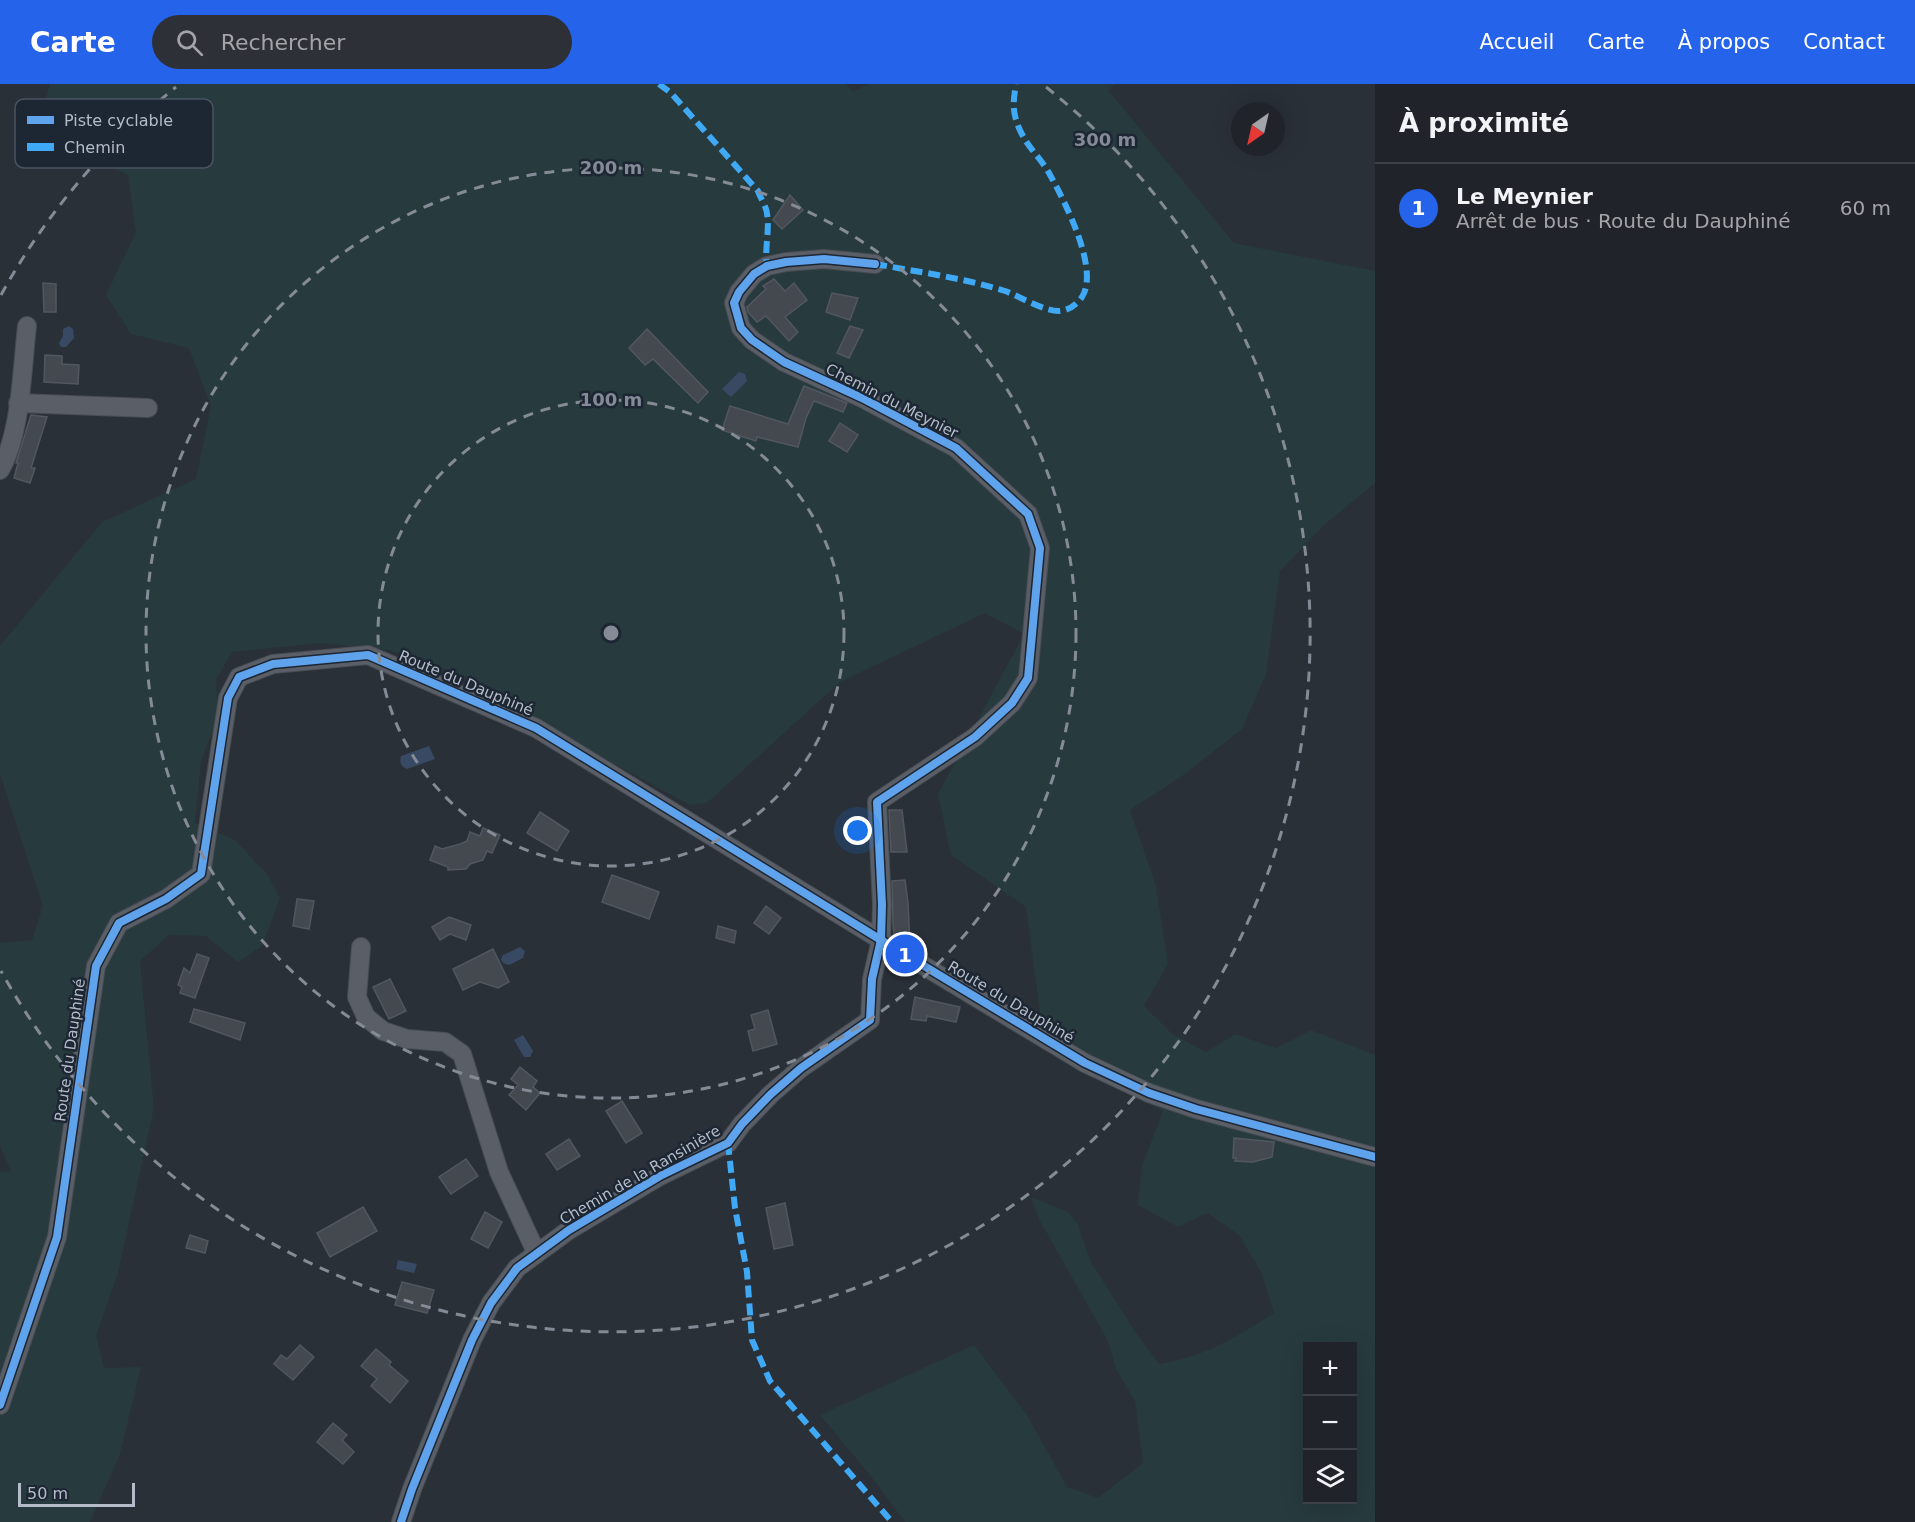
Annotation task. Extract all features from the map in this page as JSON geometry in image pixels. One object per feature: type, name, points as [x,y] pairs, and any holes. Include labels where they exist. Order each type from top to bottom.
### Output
[{"type":"street","name":"Chemin du Meynier","points":[[875,264],[824,259],[766,266],[754,274],[739,292],[734,303],[741,328],[752,340],[784,362],[862,398],[956,448],[1028,514],[1040,548],[1028,678],[1012,703],[975,737],[877,802],[882,905],[881,940]]},
{"type":"street","points":[[0,470],[8,456],[6,438],[18,403],[27,327]]},
{"type":"street","points":[[18,403],[148,408]]},
{"type":"street","name":"Route du Dauphiné","points":[[0,1405],[57,1237],[96,966],[119,923],[165,899],[201,874],[228,698],[240,677],[273,664],[368,655],[536,728],[1085,1063],[1149,1093],[1196,1109],[1375,1157]]},
{"type":"street","name":"Chemin de la Ransinière","points":[[401,1522],[472,1340],[491,1303],[517,1268],[536,1252],[660,1176],[728,1143],[742,1124],[771,1094],[801,1068],[870,1020],[872,979],[881,940]]},
{"type":"street","points":[[361,947],[357,997],[366,1017],[383,1031],[406,1039],[445,1042],[462,1054],[500,1172],[536,1252]]},
{"type":"green space","points":[[50,84],[846,84],[853,92],[868,84],[1115,84],[1108,90],[1234,243],[1375,271],[1375,483],[1323,526],[1280,571],[1266,674],[1242,729],[1185,774],[1130,810],[1156,886],[1168,964],[1144,1006],[1171,1033],[1206,1052],[1235,1034],[1276,1048],[1311,1030],[1375,1055],[1375,1522],[905,1522],[870,1475],[820,1415],[974,1345],[1027,1415],[1067,1487],[1098,1498],[1143,1463],[1135,1401],[1116,1369],[1108,1341],[1039,1219],[1031,1197],[1068,1212],[1077,1223],[1091,1262],[1134,1330],[1159,1364],[1206,1351],[1233,1338],[1274,1313],[1261,1272],[1239,1235],[1207,1213],[1178,1227],[1138,1205],[1142,1166],[1163,1111],[1045,1050],[1026,907],[951,855],[938,794],[1024,634],[985,613],[840,682],[707,803],[690,805],[566,738],[485,684],[389,650],[321,643],[232,652],[216,680],[218,716],[201,762],[195,823],[235,840],[267,874],[280,898],[262,946],[238,962],[206,936],[169,935],[140,961],[154,1108],[118,1273],[96,1336],[104,1368],[141,1367],[120,1454],[90,1522],[0,1522],[0,1172],[11,1171],[0,1146],[0,943],[32,940],[43,906],[0,774],[0,646],[102,522],[196,479],[211,406],[189,348],[131,334],[106,295],[136,232],[128,175],[114,168],[213,168],[213,99],[46,99]]},
{"type":"water","points":[[69,326],[73,329],[74,338],[66,347],[61,347],[59,343],[63,336],[63,329]]},
{"type":"water","points":[[739,372],[745,374],[747,381],[731,397],[722,389]]},
{"type":"water","points":[[429,746],[435,759],[407,769],[402,766],[401,756]]},
{"type":"water","points":[[520,947],[525,951],[523,958],[509,965],[503,963],[501,959],[503,955]]},
{"type":"water","points":[[523,1035],[533,1051],[530,1057],[524,1057],[514,1040]]},
{"type":"water","points":[[398,1260],[417,1264],[414,1273],[396,1269]]},
{"type":"building","points":[[790,195],[803,210],[782,229],[773,220]]},
{"type":"building","points":[[774,279],[785,291],[794,283],[807,300],[785,317],[798,332],[789,341],[766,316],[757,322],[748,312],[747,307],[766,289],[763,286]]},
{"type":"building","points":[[43,283],[56,284],[56,312],[44,312]]},
{"type":"building","points":[[832,293],[858,298],[850,320],[826,312]]},
{"type":"building","points":[[850,326],[863,330],[849,358],[837,353]]},
{"type":"building","points":[[647,329],[708,392],[698,403],[653,359],[645,365],[629,348]]},
{"type":"building","points":[[45,355],[62,356],[62,364],[79,365],[78,384],[44,382]]},
{"type":"building","points":[[804,386],[847,403],[843,412],[814,401],[806,418],[798,447],[757,437],[756,441],[722,430],[730,406],[788,424]]},
{"type":"building","points":[[31,415],[47,417],[31,468],[35,468],[30,483],[14,478],[18,463],[16,463]]},
{"type":"building","points":[[840,423],[858,435],[847,452],[829,441]]},
{"type":"building","points":[[889,810],[902,810],[907,852],[891,852]]},
{"type":"building","points":[[540,812],[569,831],[557,851],[527,833]]},
{"type":"building","points":[[483,828],[500,835],[492,853],[487,851],[483,860],[470,864],[466,869],[448,870],[448,867],[430,860],[435,846],[442,849],[460,844],[467,841],[470,832],[480,836]]},
{"type":"building","points":[[612,875],[659,892],[649,919],[602,902]]},
{"type":"building","points":[[905,880],[910,945],[894,935],[893,923],[892,881]]},
{"type":"building","points":[[297,899],[314,901],[309,929],[293,926]]},
{"type":"building","points":[[766,906],[781,918],[769,934],[754,923]]},
{"type":"building","points":[[449,917],[471,925],[466,940],[450,934],[440,940],[432,927]]},
{"type":"building","points":[[718,926],[736,931],[734,943],[716,938]]},
{"type":"building","points":[[493,949],[509,982],[498,988],[480,982],[463,990],[453,969]]},
{"type":"building","points":[[197,954],[209,958],[195,998],[180,993],[182,987],[178,985],[184,968],[190,973]]},
{"type":"building","points":[[390,979],[406,1011],[389,1019],[373,987]]},
{"type":"building","points":[[915,997],[960,1007],[956,1022],[927,1016],[926,1021],[911,1019]]},
{"type":"building","points":[[194,1009],[245,1023],[240,1040],[190,1022]]},
{"type":"building","points":[[768,1010],[777,1044],[753,1051],[748,1031],[755,1029],[751,1015]]},
{"type":"building","points":[[520,1067],[537,1081],[533,1087],[540,1093],[526,1110],[509,1095],[518,1085],[511,1079]]},
{"type":"building","points":[[622,1101],[642,1133],[626,1143],[606,1111]]},
{"type":"building","points":[[1234,1138],[1274,1142],[1272,1157],[1253,1162],[1235,1161],[1236,1158],[1233,1158]]},
{"type":"building","points":[[569,1139],[580,1156],[557,1170],[546,1154]]},
{"type":"building","points":[[466,1159],[478,1176],[451,1194],[439,1177]]},
{"type":"building","points":[[785,1203],[793,1245],[774,1249],[766,1208]]},
{"type":"building","points":[[363,1207],[377,1231],[330,1257],[317,1233]]},
{"type":"building","points":[[485,1212],[502,1222],[488,1248],[471,1239]]},
{"type":"building","points":[[190,1235],[208,1241],[205,1253],[186,1248]]},
{"type":"building","points":[[402,1282],[434,1290],[427,1313],[395,1305]]},
{"type":"building","points":[[300,1345],[314,1357],[293,1380],[274,1364],[281,1355],[287,1359]]},
{"type":"building","points":[[376,1349],[391,1362],[389,1365],[408,1381],[390,1403],[371,1386],[377,1379],[361,1366]]},
{"type":"building","points":[[333,1423],[347,1435],[342,1440],[354,1452],[343,1464],[317,1442]]},
{"type":"marked path","points":[[659,84],[671,93],[758,191],[767,216],[767,266]]},
{"type":"marked path","points":[[875,264],[989,286],[1054,311],[1067,309],[1080,300],[1086,285],[1087,270],[1078,235],[1055,185],[1019,128],[1014,106],[1016,84]]},
{"type":"marked path","points":[[728,1143],[735,1208],[747,1272],[752,1340],[770,1381],[892,1522]]},
{"type":"cycle path","points":[[401,1522],[472,1340],[491,1303],[517,1268],[569,1230],[660,1176],[728,1143],[742,1124],[771,1094],[801,1068],[870,1020],[872,979],[881,940],[882,905],[877,802],[975,737],[1012,703],[1028,678],[1040,548],[1028,514],[956,448],[862,398],[784,362],[752,340],[741,328],[734,303],[739,292],[754,274],[767,266],[824,259],[875,264]]},
{"type":"cycle path","points":[[0,1405],[57,1237],[96,966],[119,923],[166,899],[201,874],[228,698],[239,677],[273,664],[368,655],[536,728],[1085,1063],[1149,1093],[1196,1109],[1375,1157]]},
{"type":"place","name":"Le Meynier","points":[[905,954]]}]
